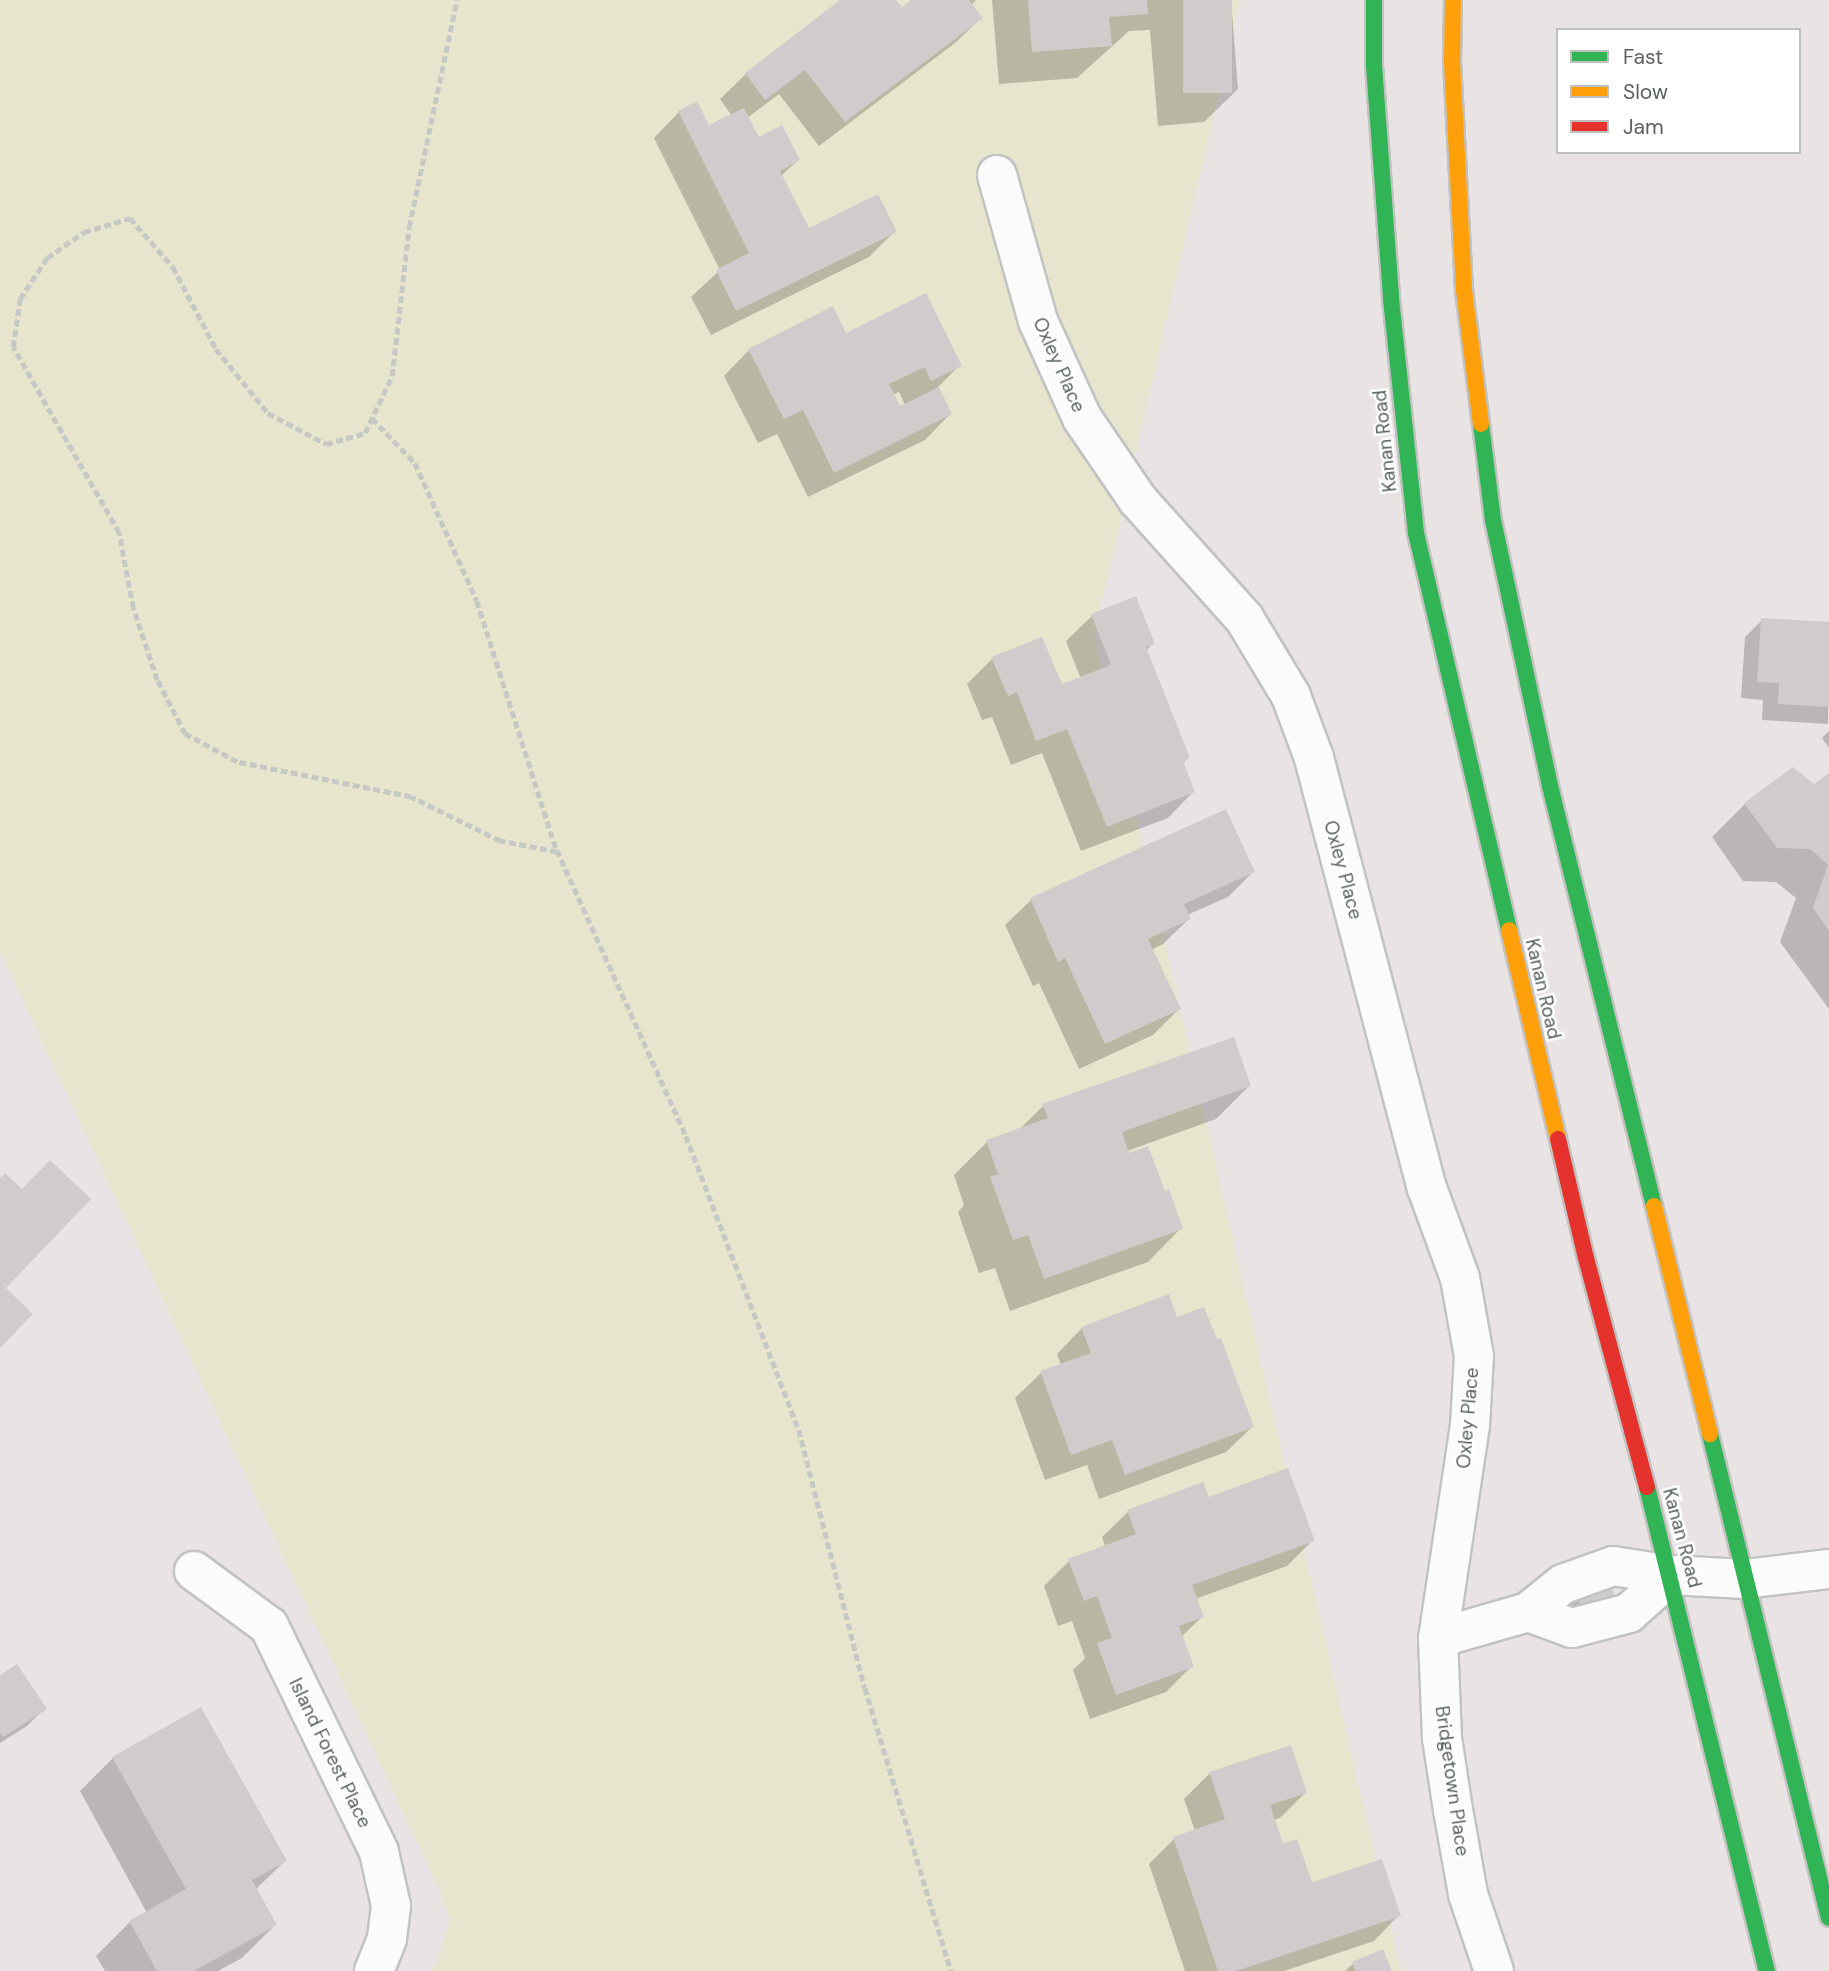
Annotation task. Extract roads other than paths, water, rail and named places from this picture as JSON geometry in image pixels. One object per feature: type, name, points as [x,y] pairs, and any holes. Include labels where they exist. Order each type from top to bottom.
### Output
[{"type":"main road","name":"Kanan Road","points":[[1374,0],[1374,65],[1391,299],[1416,533],[1586,1258],[1671,1575],[1766,1971]]},
{"type":"main road","points":[[1453,0],[1452,61],[1464,289],[1493,520],[1550,786],[1829,1918]]},
{"type":"street","name":"Oxley Place","points":[[997,175],[1038,321],[1082,418],[1138,500],[1244,618],[1290,696],[1314,758],[1427,1188],[1460,1278],[1474,1356],[1470,1425],[1438,1638]]},
{"type":"street","points":[[1438,1638],[1528,1612],[1563,1584],[1613,1566],[1671,1575],[1745,1579],[1829,1569]]},
{"type":"street","name":"Island Forest Place","points":[[194,1571],[269,1626],[379,1852],[391,1906],[387,1939],[374,1971]]},
{"type":"street","name":"Bridgetown Place","points":[[1438,1638],[1442,1738],[1452,1810],[1468,1894],[1494,1971]]}]
